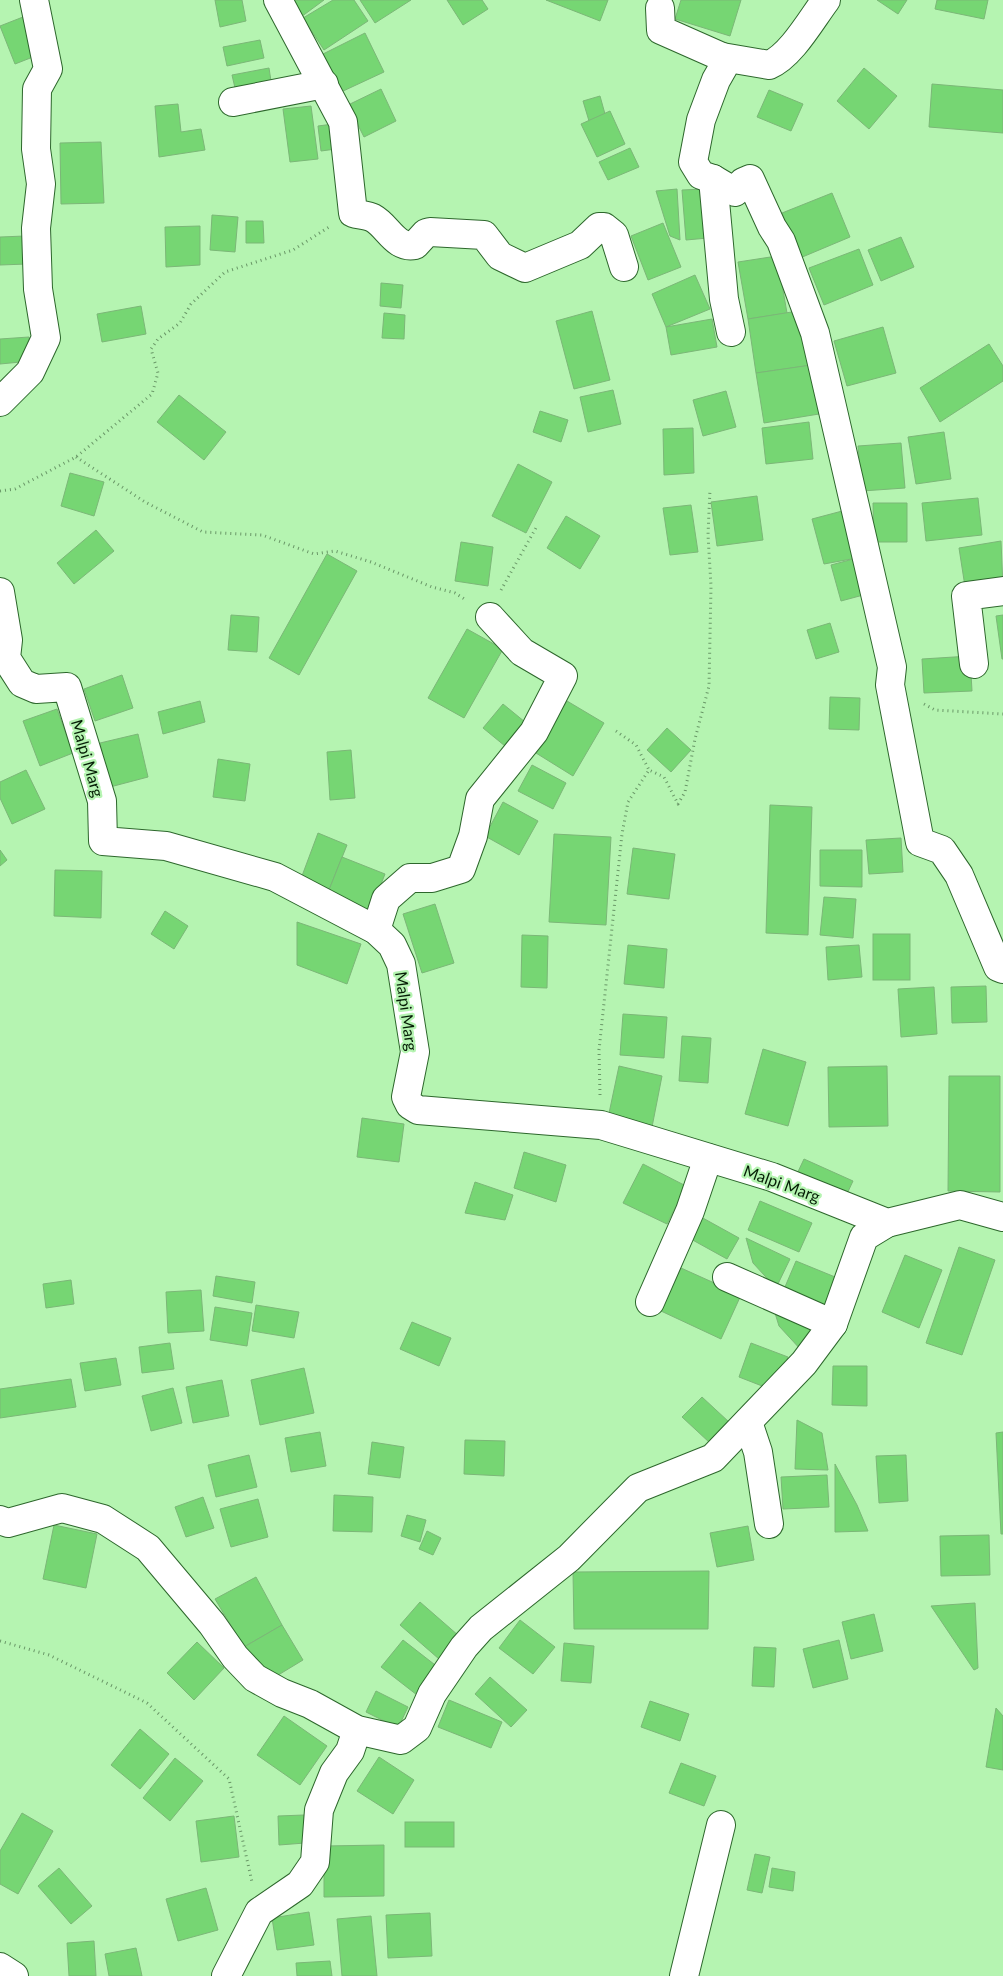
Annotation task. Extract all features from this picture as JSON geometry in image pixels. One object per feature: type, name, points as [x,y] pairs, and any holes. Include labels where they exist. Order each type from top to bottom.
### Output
[{"type":"street","points":[[0,402],[30,372],[46,338],[38,280],[36,228],[41,184],[36,149],[37,89],[48,69],[34,0]]},
{"type":"street","points":[[278,0],[343,122],[353,213],[373,218],[398,242],[410,246],[415,245],[426,233],[430,232],[484,235],[500,256],[525,268],[580,245],[599,227],[604,227],[614,235],[624,267]]},
{"type":"street","points":[[660,8],[661,30],[722,56],[768,65],[774,63],[788,51],[826,0]]},
{"type":"street","points":[[722,56],[724,66],[716,80],[701,120],[693,162],[701,175],[713,179],[735,192],[743,182],[750,179],[772,227],[781,241],[815,333],[892,667],[890,685],[920,842],[942,850],[959,875],[998,968],[1003,969]]},
{"type":"street","points":[[233,102],[324,84]]},
{"type":"street","points":[[713,179],[724,299],[731,332]]},
{"type":"street","points":[[974,664],[966,596],[1003,591]]},
{"type":"street","name":"Malpi Marg","points":[[0,592],[8,640],[6,658],[22,683],[36,689],[68,687],[102,801],[103,840],[166,846],[275,877],[376,930],[392,945],[402,973],[415,1052],[406,1097],[410,1105],[418,1110],[601,1125],[772,1177],[887,1223]]},
{"type":"street","points":[[376,930],[386,900],[410,878],[432,878],[460,869],[473,836],[480,799],[534,732],[563,676],[522,652],[490,617]]},
{"type":"street","points":[[650,1302],[690,1211],[708,1158]]},
{"type":"street","points":[[0,1520],[8,1523],[62,1508],[103,1519],[148,1548],[212,1624],[235,1657],[255,1678],[282,1693],[310,1704],[357,1730],[401,1740],[417,1728],[432,1694],[464,1647],[481,1628],[569,1558],[638,1488],[713,1458],[804,1363],[834,1324],[864,1237],[887,1223],[960,1205],[1003,1217]]},
{"type":"street","points":[[727,1277],[834,1324]]},
{"type":"street","points":[[748,1422],[758,1452],[769,1524]]},
{"type":"street","points":[[226,1976],[259,1912],[300,1884],[315,1862],[319,1810],[334,1773],[350,1751],[357,1730]]},
{"type":"street","points":[[684,1976],[721,1824]]},
{"type":"street","points":[[0,1967],[14,1976]]},
{"type":"path","points":[[0,491],[15,489],[76,457],[152,394],[158,373],[151,349],[158,338],[180,323],[191,304],[225,272],[293,250],[353,213]]},
{"type":"path","points":[[76,457],[145,502],[203,532],[262,534],[314,554],[335,551],[371,562],[455,593],[490,617],[502,589],[537,526]]},
{"type":"path","points":[[616,730],[636,745],[649,770],[664,777],[678,804],[686,792],[695,739],[709,686],[710,586],[708,536],[710,489]]},
{"type":"path","points":[[890,685],[935,710],[1003,714]]},
{"type":"path","points":[[601,1125],[599,1050],[620,842],[628,802],[649,770]]},
{"type":"path","points":[[0,1641],[49,1655],[147,1704],[229,1779],[259,1912]]},
{"type":"building","points":[[215,0],[242,0],[246,21],[220,27]]},
{"type":"building","points":[[288,0],[324,0],[301,17]]},
{"type":"building","points":[[333,0],[354,0],[368,21],[324,50],[303,18]]},
{"type":"building","points":[[360,0],[411,0],[375,23]]},
{"type":"building","points":[[447,0],[482,0],[488,9],[463,25]]},
{"type":"building","points":[[546,0],[608,0],[600,21]]},
{"type":"building","points":[[681,0],[741,0],[730,36],[675,19]]},
{"type":"building","points":[[877,0],[907,0],[898,14]]},
{"type":"building","points":[[937,0],[988,0],[984,19],[935,9]]},
{"type":"building","points":[[23,17],[38,55],[15,64],[0,26]]},
{"type":"building","points":[[365,33],[384,72],[341,92],[323,54]]},
{"type":"building","points":[[260,40],[264,58],[227,66],[223,47]]},
{"type":"building","points":[[269,68],[271,81],[235,88],[232,75]]},
{"type":"building","points":[[864,68],[897,96],[869,129],[837,101]]},
{"type":"building","points":[[932,84],[1003,90],[1003,133],[929,127]]},
{"type":"building","points":[[381,89],[396,121],[364,137],[348,105]]},
{"type":"building","points":[[769,90],[803,104],[791,131],[757,117]]},
{"type":"building","points":[[600,96],[605,114],[589,121],[583,101]]},
{"type":"building","points":[[178,104],[181,132],[201,129],[205,150],[159,157],[155,106]]},
{"type":"building","points":[[311,106],[318,159],[290,162],[283,109]]},
{"type":"building","points":[[610,111],[625,144],[597,157],[581,124]]},
{"type":"building","points":[[333,124],[336,149],[321,151],[318,126]]},
{"type":"building","points":[[101,142],[104,203],[61,204],[60,143]]},
{"type":"building","points":[[630,148],[639,167],[608,180],[599,162]]},
{"type":"building","points":[[677,189],[680,240],[670,236],[656,191]]},
{"type":"building","points":[[704,189],[708,238],[686,240],[682,190]]},
{"type":"building","points":[[832,193],[850,237],[800,258],[782,213]]},
{"type":"building","points":[[212,215],[238,217],[235,252],[210,250]]},
{"type":"building","points":[[246,221],[263,221],[264,243],[246,243]]},
{"type":"building","points":[[663,223],[681,267],[648,280],[631,236]]},
{"type":"building","points":[[200,226],[200,265],[166,267],[165,227]]},
{"type":"building","points":[[25,236],[27,264],[0,265],[0,237]]},
{"type":"building","points":[[901,237],[914,267],[881,281],[868,250]]},
{"type":"building","points":[[859,249],[873,285],[824,305],[809,268]]},
{"type":"building","points":[[777,256],[787,313],[748,319],[738,262]]},
{"type":"building","points":[[695,275],[710,309],[666,327],[652,294]]},
{"type":"building","points":[[381,283],[403,285],[401,308],[380,306]]},
{"type":"building","points":[[141,306],[146,334],[102,342],[97,314]]},
{"type":"building","points":[[804,310],[813,365],[756,373],[748,319]]},
{"type":"building","points":[[592,311],[610,380],[574,389],[556,321]]},
{"type":"building","points":[[384,313],[405,315],[404,339],[382,338]]},
{"type":"building","points":[[712,319],[717,347],[671,355],[666,327]]},
{"type":"building","points":[[883,327],[896,373],[847,386],[834,341]]},
{"type":"building","points":[[29,337],[31,361],[0,364],[0,339]]},
{"type":"building","points":[[989,344],[1003,366],[1003,381],[940,422],[920,388]]},
{"type":"building","points":[[811,365],[819,414],[764,423],[756,373]]},
{"type":"building","points":[[613,390],[621,424],[588,432],[580,397]]},
{"type":"building","points":[[726,391],[736,427],[703,436],[693,400]]},
{"type":"building","points":[[179,395],[226,432],[204,460],[157,422]]},
{"type":"building","points":[[540,411],[568,420],[561,442],[533,432]]},
{"type":"building","points":[[809,422],[813,459],[766,464],[762,428]]},
{"type":"building","points":[[693,428],[694,473],[664,475],[663,429]]},
{"type":"building","points":[[944,432],[951,479],[916,484],[908,437]]},
{"type":"building","points":[[901,443],[905,488],[862,491],[858,446]]},
{"type":"building","points":[[518,464],[552,482],[526,533],[492,516]]},
{"type":"building","points":[[70,473],[104,482],[94,516],[61,506]]},
{"type":"building","points":[[757,496],[763,540],[717,546],[711,502]]},
{"type":"building","points":[[978,498],[982,535],[926,541],[922,503]]},
{"type":"building","points":[[873,503],[907,503],[907,542],[874,542]]},
{"type":"building","points":[[691,505],[698,552],[670,555],[663,508]]},
{"type":"building","points":[[846,510],[857,558],[824,564],[812,519]]},
{"type":"building","points":[[566,516],[600,536],[580,569],[547,548]]},
{"type":"building","points":[[96,530],[114,551],[74,584],[57,563]]},
{"type":"building","points":[[1001,541],[1003,587],[966,593],[959,548]]},
{"type":"building","points":[[461,542],[493,547],[488,586],[455,581]]},
{"type":"building","points":[[327,554],[357,571],[299,675],[269,658]]},
{"type":"building","points":[[857,558],[867,594],[841,601],[831,565]]},
{"type":"building","points":[[231,615],[259,617],[257,652],[228,650]]},
{"type":"building","points":[[1003,615],[1003,659],[1002,659],[996,616]]},
{"type":"building","points":[[830,623],[839,652],[816,659],[807,630]]},
{"type":"building","points":[[467,629],[503,649],[464,718],[428,698]]},
{"type":"building","points":[[970,656],[972,691],[924,693],[922,659]]},
{"type":"building","points":[[122,675],[133,708],[95,721],[84,689]]},
{"type":"building","points":[[830,697],[860,698],[859,730],[829,729]]},
{"type":"building","points":[[200,701],[205,722],[163,734],[158,712]]},
{"type":"building","points":[[567,701],[604,723],[573,776],[536,753]]},
{"type":"building","points":[[503,704],[525,722],[505,746],[483,728]]},
{"type":"building","points":[[57,709],[73,753],[40,766],[23,721]]},
{"type":"building","points":[[667,728],[691,750],[671,772],[647,750]]},
{"type":"building","points":[[138,734],[148,777],[110,787],[100,743]]},
{"type":"building","points":[[351,750],[355,798],[330,800],[327,752]]},
{"type":"building","points":[[218,759],[250,764],[245,801],[213,797]]},
{"type":"building","points":[[532,765],[566,783],[553,809],[518,791]]},
{"type":"building","points":[[26,770],[45,809],[12,824],[0,798],[0,782]]},
{"type":"building","points":[[503,802],[538,821],[519,855],[485,836]]},
{"type":"building","points":[[770,805],[812,807],[808,935],[766,933]]},
{"type":"building","points":[[318,833],[347,845],[327,895],[299,884]]},
{"type":"building","points":[[554,834],[611,837],[606,925],[549,922]]},
{"type":"building","points":[[901,838],[903,872],[869,874],[866,840]]},
{"type":"building","points":[[633,848],[675,854],[669,899],[627,894]]},
{"type":"building","points":[[0,850],[7,860],[0,866]]},
{"type":"building","points":[[820,850],[862,850],[862,887],[820,886]]},
{"type":"building","points":[[342,857],[385,874],[370,912],[327,895]]},
{"type":"building","points":[[55,870],[102,871],[101,918],[54,916]]},
{"type":"building","points":[[824,897],[856,899],[853,938],[820,935]]},
{"type":"building","points":[[435,904],[454,963],[422,973],[403,914]]},
{"type":"building","points":[[165,911],[188,926],[174,949],[151,934]]},
{"type":"building","points":[[297,922],[361,944],[347,984],[297,965]]},
{"type":"building","points":[[873,934],[910,934],[910,980],[873,980]]},
{"type":"building","points":[[522,935],[548,936],[547,988],[521,987]]},
{"type":"building","points":[[628,945],[667,949],[664,988],[624,984]]},
{"type":"building","points":[[859,945],[862,977],[828,980],[826,947]]},
{"type":"building","points":[[986,986],[987,1022],[952,1023],[951,987]]},
{"type":"building","points":[[934,987],[937,1034],[901,1037],[898,989]]},
{"type":"building","points":[[623,1014],[667,1017],[664,1058],[620,1055]]},
{"type":"building","points":[[682,1036],[711,1038],[708,1083],[679,1081]]},
{"type":"building","points":[[763,1049],[806,1062],[788,1126],[745,1114]]},
{"type":"building","points":[[619,1066],[662,1076],[652,1127],[608,1118]]},
{"type":"building","points":[[887,1066],[888,1126],[829,1127],[828,1067]]},
{"type":"building","points":[[949,1076],[1000,1076],[1000,1192],[948,1191]]},
{"type":"building","points":[[362,1118],[404,1124],[399,1162],[357,1157]]},
{"type":"building","points":[[524,1152],[566,1165],[556,1202],[514,1188]]},
{"type":"building","points":[[804,1159],[853,1181],[845,1198],[796,1176]]},
{"type":"building","points":[[643,1164],[686,1186],[667,1224],[623,1203]]},
{"type":"building","points":[[475,1182],[513,1195],[505,1220],[465,1213]]},
{"type":"building","points":[[760,1201],[812,1223],[799,1252],[748,1230]]},
{"type":"building","points":[[701,1217],[739,1238],[727,1259],[689,1238]]},
{"type":"building","points":[[746,1238],[790,1259],[776,1288],[753,1263]]},
{"type":"building","points":[[959,1247],[995,1260],[962,1355],[926,1343]]},
{"type":"building","points":[[905,1255],[942,1270],[919,1328],[882,1312]]},
{"type":"building","points":[[796,1261],[840,1279],[826,1313],[782,1294]]},
{"type":"building","points":[[681,1268],[741,1295],[721,1339],[661,1311]]},
{"type":"building","points":[[216,1276],[255,1282],[252,1303],[213,1296]]},
{"type":"building","points":[[71,1280],[74,1304],[46,1308],[43,1284]]},
{"type":"building","points":[[201,1290],[204,1331],[168,1333],[166,1292]]},
{"type":"building","points":[[771,1300],[815,1320],[802,1351],[779,1326]]},
{"type":"building","points":[[256,1305],[299,1312],[294,1338],[252,1331]]},
{"type":"building","points":[[215,1307],[252,1313],[247,1346],[210,1340]]},
{"type":"building","points":[[412,1322],[451,1338],[439,1366],[400,1349]]},
{"type":"building","points":[[170,1343],[174,1369],[142,1373],[139,1347]]},
{"type":"building","points":[[751,1343],[788,1357],[775,1391],[739,1377]]},
{"type":"building","points":[[116,1358],[121,1385],[85,1391],[80,1363]]},
{"type":"building","points":[[833,1366],[867,1366],[867,1406],[832,1405]]},
{"type":"building","points":[[304,1368],[314,1413],[260,1425],[251,1380]]},
{"type":"building","points":[[71,1379],[76,1407],[0,1418],[0,1389]]},
{"type":"building","points":[[222,1380],[229,1416],[193,1423],[186,1387]]},
{"type":"building","points":[[173,1388],[182,1423],[151,1431],[142,1396]]},
{"type":"building","points":[[702,1397],[729,1422],[710,1443],[682,1417]]},
{"type":"building","points":[[797,1420],[822,1433],[828,1470],[795,1469]]},
{"type":"building","points":[[320,1432],[326,1466],[291,1472],[285,1438]]},
{"type":"building","points":[[1003,1432],[1003,1534],[1001,1534],[996,1433]]},
{"type":"building","points":[[465,1440],[505,1441],[504,1476],[464,1474]]},
{"type":"building","points":[[372,1442],[404,1447],[400,1478],[368,1474]]},
{"type":"building","points":[[249,1455],[257,1487],[216,1497],[208,1465]]},
{"type":"building","points":[[906,1455],[908,1501],[879,1503],[876,1456]]},
{"type":"building","points":[[835,1464],[857,1505],[868,1531],[835,1532]]},
{"type":"building","points":[[827,1475],[829,1507],[783,1509],[781,1477]]},
{"type":"building","points":[[334,1495],[373,1497],[372,1532],[333,1531]]},
{"type":"building","points":[[203,1497],[214,1528],[186,1537],[175,1507]]},
{"type":"building","points":[[258,1499],[268,1537],[231,1547],[220,1509]]},
{"type":"building","points":[[407,1515],[426,1520],[420,1542],[401,1536]]},
{"type":"building","points":[[54,1525],[97,1534],[86,1588],[43,1579]]},
{"type":"building","points":[[748,1526],[754,1560],[717,1567],[710,1533]]},
{"type":"building","points":[[427,1531],[441,1538],[433,1555],[419,1549]]},
{"type":"building","points":[[989,1535],[990,1575],[941,1576],[940,1536]]},
{"type":"building","points":[[709,1571],[708,1629],[574,1629],[573,1572]]},
{"type":"building","points":[[256,1577],[282,1625],[244,1647],[215,1599]]},
{"type":"building","points":[[420,1602],[459,1636],[439,1659],[400,1625]]},
{"type":"building","points":[[975,1603],[978,1668],[974,1670],[931,1606]]},
{"type":"building","points":[[874,1614],[883,1651],[851,1659],[842,1622]]},
{"type":"building","points":[[520,1620],[555,1647],[533,1674],[499,1648]]},
{"type":"building","points":[[282,1625],[303,1660],[265,1683],[244,1647]]},
{"type":"building","points":[[403,1640],[439,1668],[417,1695],[381,1667]]},
{"type":"building","points":[[839,1640],[848,1679],[813,1688],[803,1649]]},
{"type":"building","points":[[197,1642],[224,1668],[194,1700],[167,1673]]},
{"type":"building","points":[[564,1643],[594,1646],[591,1683],[561,1681]]},
{"type":"building","points":[[754,1647],[776,1648],[774,1687],[752,1686]]},
{"type":"building","points":[[490,1677],[527,1710],[511,1727],[475,1694]]},
{"type":"building","points":[[376,1691],[408,1707],[398,1728],[366,1712]]},
{"type":"building","points":[[449,1700],[502,1722],[491,1748],[438,1727]]},
{"type":"building","points":[[650,1701],[689,1714],[680,1741],[641,1727]]},
{"type":"building","points":[[996,1708],[1003,1716],[1003,1770],[986,1767]]},
{"type":"building","points":[[284,1716],[327,1746],[300,1785],[257,1755]]},
{"type":"building","points":[[140,1729],[169,1754],[140,1789],[111,1765]]},
{"type":"building","points":[[379,1757],[414,1780],[393,1814],[357,1791]]},
{"type":"building","points":[[175,1758],[203,1781],[170,1821],[143,1798]]},
{"type":"building","points":[[681,1763],[716,1776],[704,1806],[669,1793]]},
{"type":"building","points":[[22,1813],[53,1831],[18,1894],[0,1884],[0,1851]]},
{"type":"building","points":[[304,1815],[305,1843],[279,1845],[278,1816]]},
{"type":"building","points":[[234,1816],[239,1857],[201,1862],[196,1821]]},
{"type":"building","points":[[405,1822],[454,1822],[454,1847],[405,1847]]},
{"type":"building","points":[[384,1845],[384,1896],[324,1897],[324,1846]]},
{"type":"building","points":[[755,1854],[770,1857],[762,1893],[747,1890]]},
{"type":"building","points":[[59,1868],[92,1906],[71,1924],[38,1886]]},
{"type":"building","points":[[772,1868],[795,1872],[793,1891],[769,1887]]},
{"type":"building","points":[[206,1888],[218,1930],[178,1941],[166,1899]]},
{"type":"building","points":[[309,1912],[314,1945],[277,1950],[272,1918]]},
{"type":"building","points":[[430,1913],[432,1956],[388,1958],[386,1915]]},
{"type":"building","points":[[371,1916],[377,1976],[342,1976],[337,1919]]},
{"type":"building","points":[[94,1941],[96,1976],[69,1976],[67,1943]]},
{"type":"building","points":[[136,1948],[142,1976],[109,1976],[105,1954]]},
{"type":"building","points":[[330,1961],[332,1976],[297,1976],[296,1963]]}]
